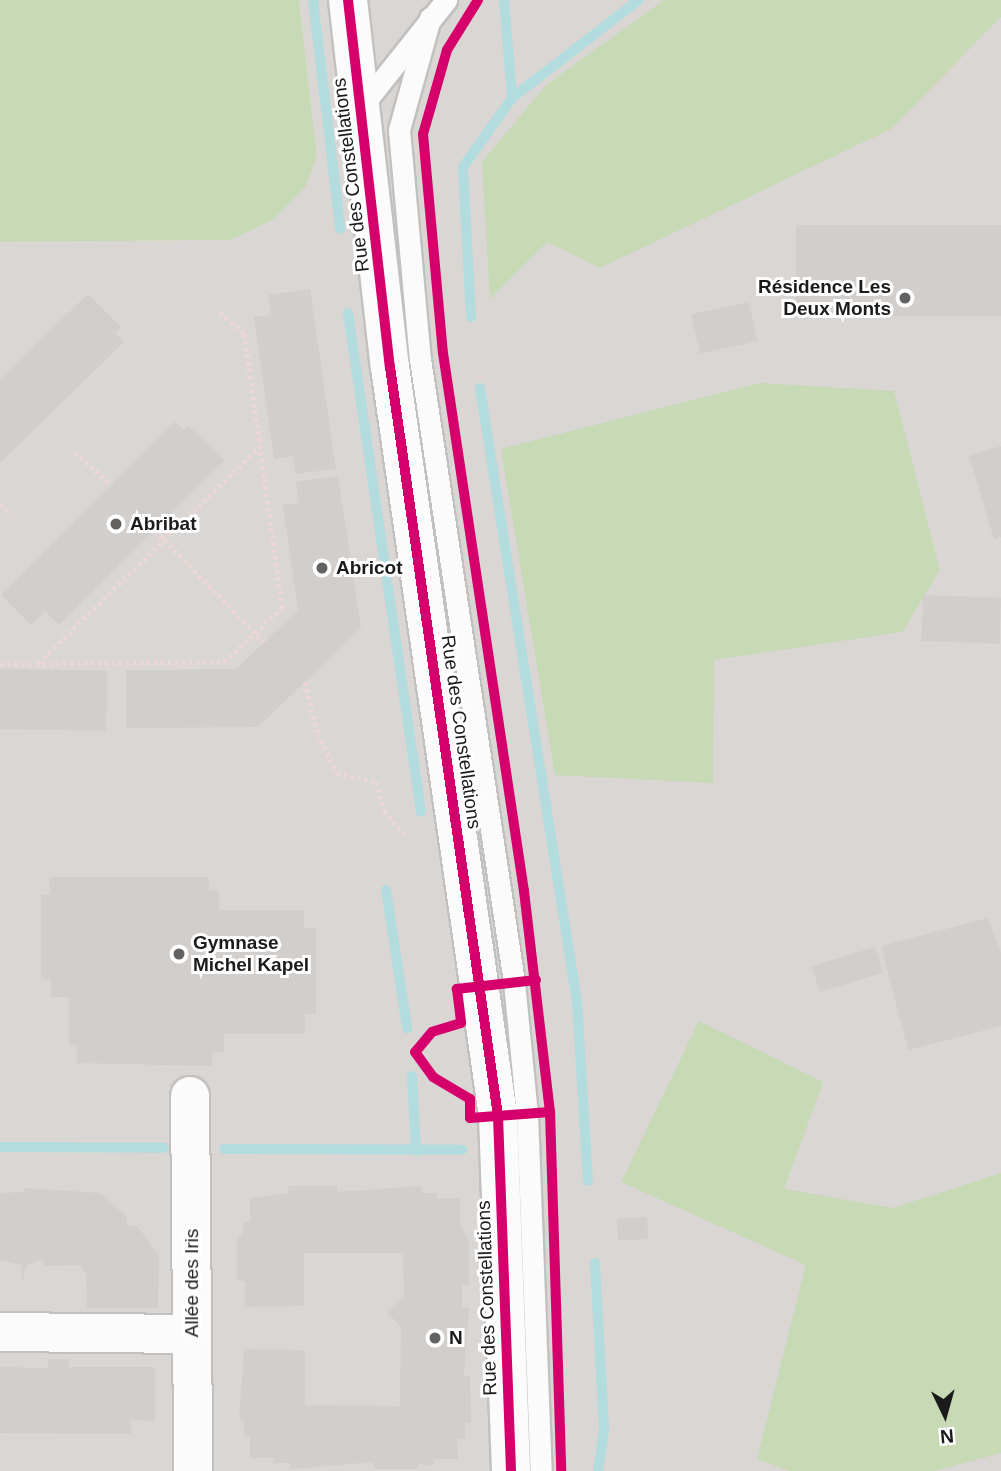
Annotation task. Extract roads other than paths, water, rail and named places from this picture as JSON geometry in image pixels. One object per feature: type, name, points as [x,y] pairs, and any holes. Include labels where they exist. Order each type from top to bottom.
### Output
[{"type":"street","name":"Rue des Constellations","points":[[348,0],[390,367],[498,1116],[511,1471]]},
{"type":"street","name":"Allée des Iris","points":[[190,1096],[193,1471]]},
{"type":"street","points":[[0,1332],[192,1334]]},
{"type":"lane","points":[[361,107],[446,0]]},
{"type":"lane","points":[[430,18],[399,130],[420,359],[515,996],[527,1114],[541,1471]]},
{"type":"waterway","points":[[313,0],[340,228]]},
{"type":"waterway","points":[[504,0],[512,98]]},
{"type":"waterway","points":[[471,317],[463,167],[512,98],[639,0]]},
{"type":"waterway","points":[[348,313],[421,812]]},
{"type":"waterway","points":[[480,388],[577,1002],[588,1181]]},
{"type":"waterway","points":[[386,890],[407,1028]]},
{"type":"waterway","points":[[412,1076],[416,1151]]},
{"type":"waterway","points":[[0,1147],[164,1148]]},
{"type":"waterway","points":[[224,1149],[462,1150]]},
{"type":"waterway","points":[[595,1263],[604,1431],[598,1471]]},
{"type":"place","name":"Résidence Les Deux Monts","points":[[905,298]]},
{"type":"place","name":"Abribat","points":[[116,524]]},
{"type":"place","name":"Abricot","points":[[322,568]]},
{"type":"place","name":"Gymnase Michel Kapel","points":[[179,954]]},
{"type":"place","name":"N","points":[[435,1338]]}]
